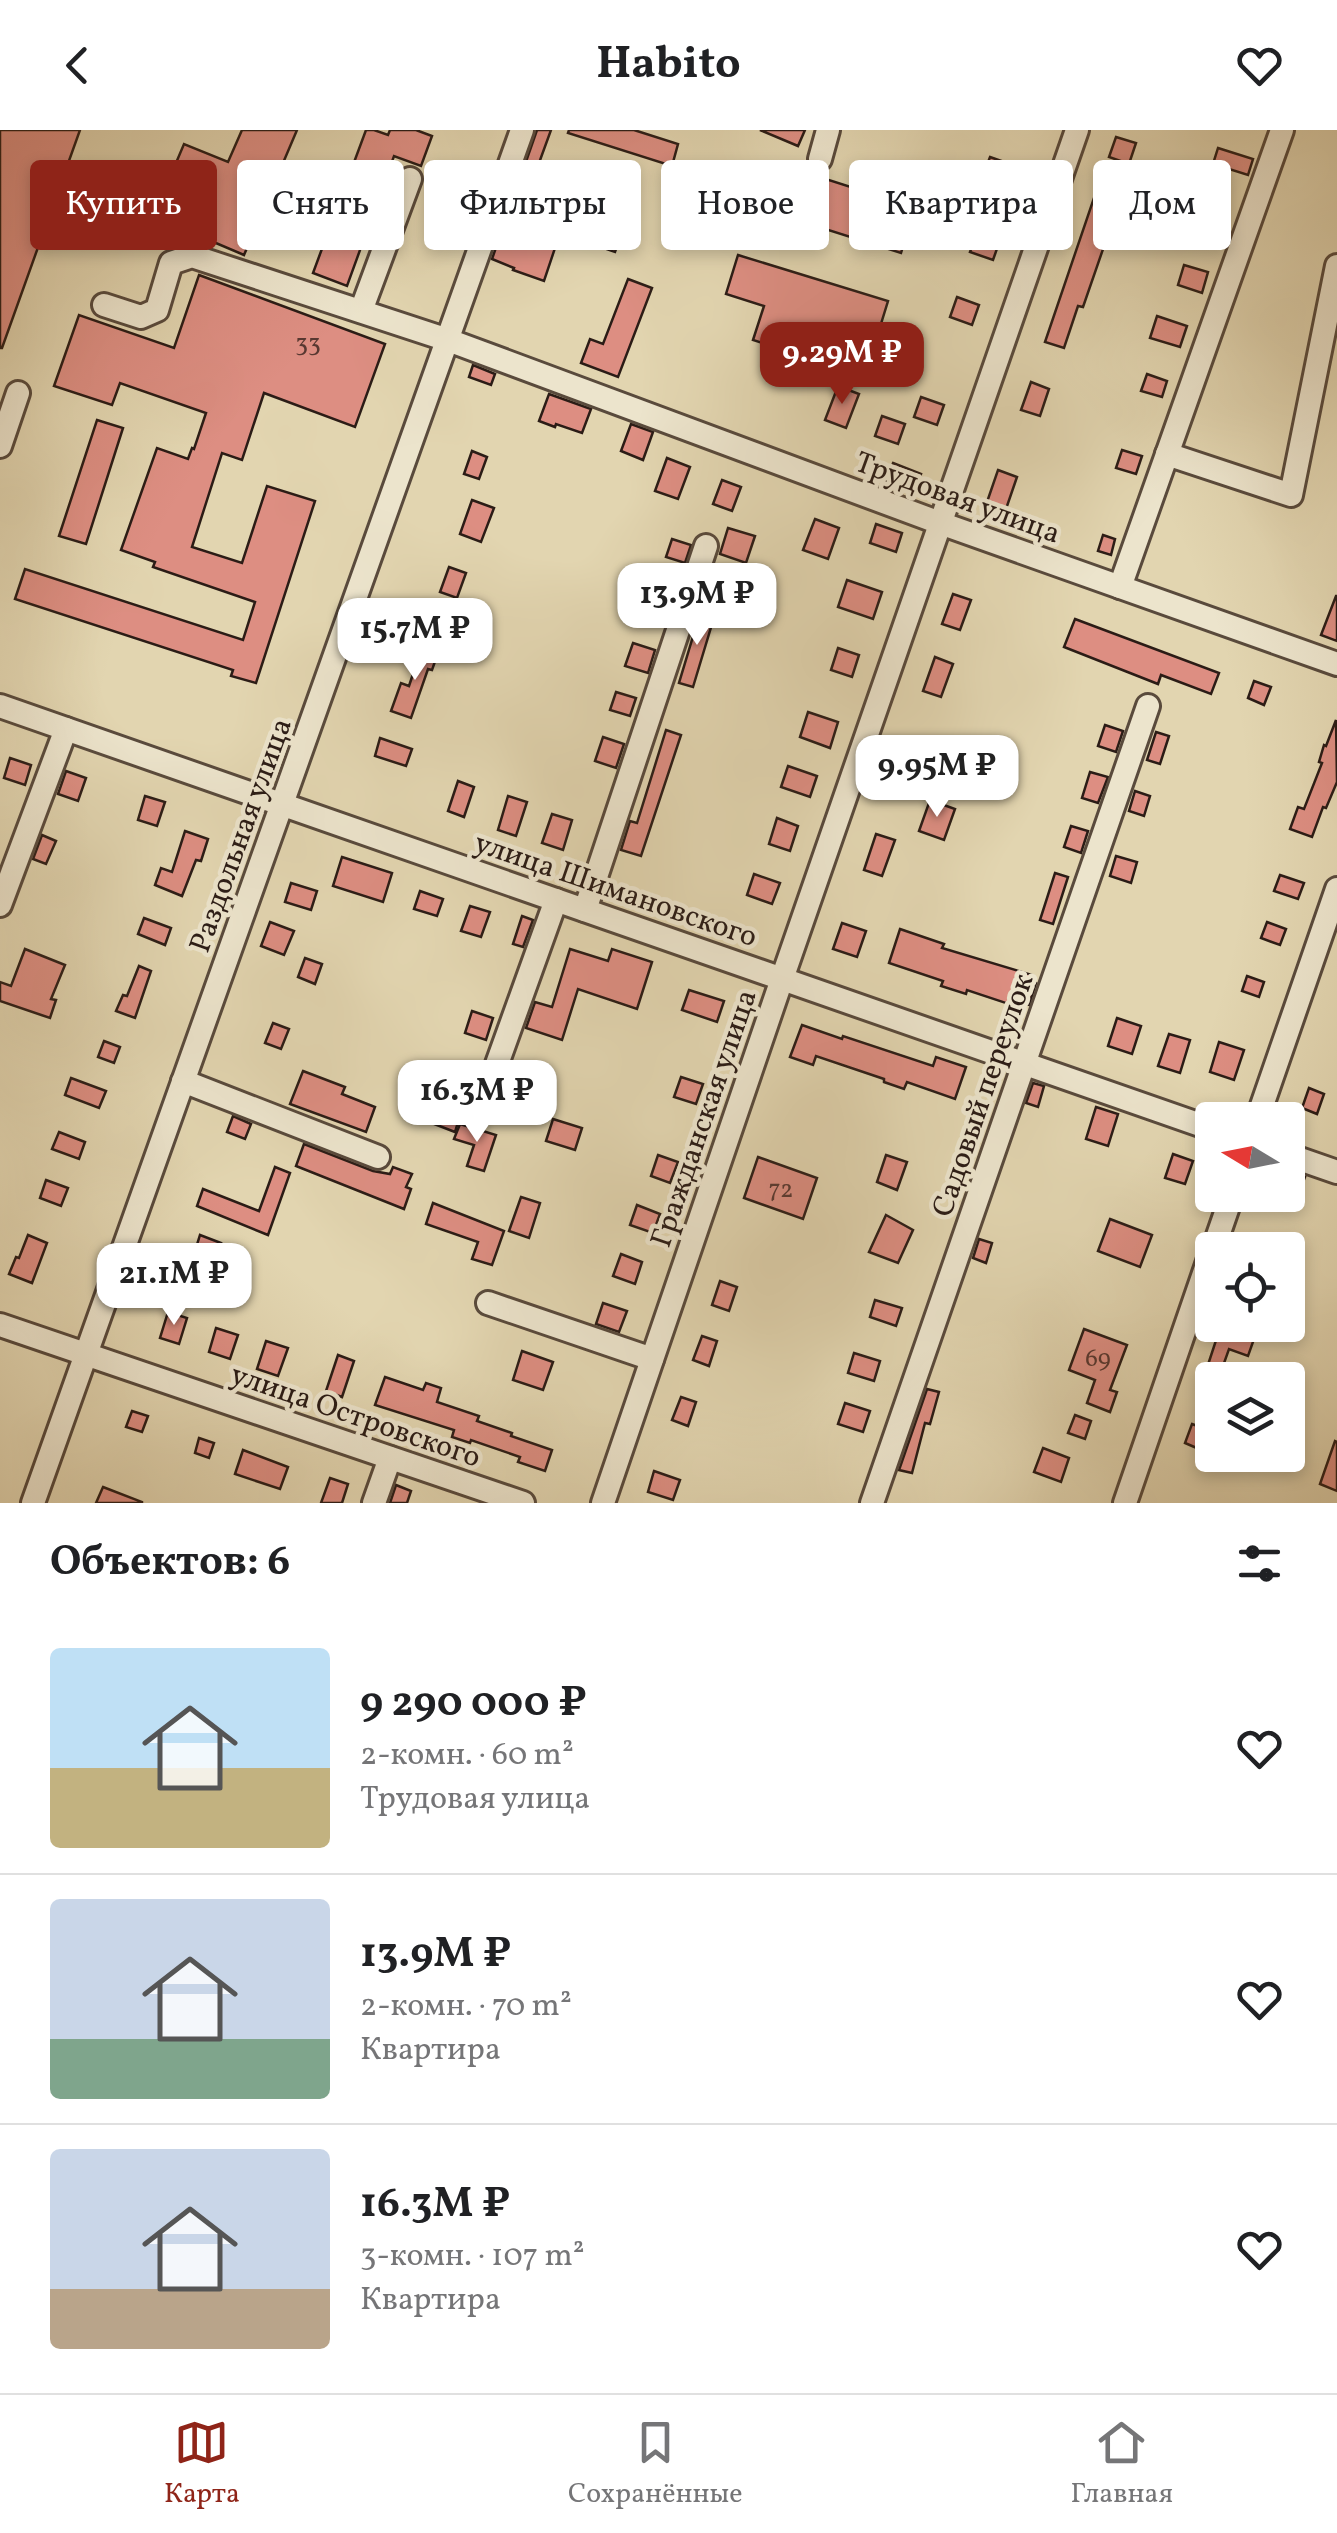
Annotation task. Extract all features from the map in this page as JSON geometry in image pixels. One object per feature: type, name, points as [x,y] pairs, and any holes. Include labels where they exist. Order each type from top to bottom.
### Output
[{"type":"street","name":"Раздольная улица","points":[[33,1503],[522,130]]},
{"type":"street","points":[[820,159],[828,130]]},
{"type":"street","name":"Гражданская улица","points":[[603,1503],[1077,130]]},
{"type":"street","points":[[1120,587],[1282,130]]},
{"type":"street","points":[[361,311],[410,179]]},
{"type":"street","name":"Трудовая улица","points":[[104,306],[141,317],[157,310],[171,264],[192,256],[448,340],[940,523],[1337,664]]},
{"type":"street","points":[[1167,454],[1290,495],[1337,266]]},
{"type":"street","points":[[0,446],[18,394]]},
{"type":"street","points":[[585,910],[706,546]]},
{"type":"street","name":"улица Шимановского","points":[[0,706],[1195,1122]]},
{"type":"street","name":"Садовый переулок","points":[[872,1503],[1148,706]]},
{"type":"street","points":[[0,905],[66,730]]},
{"type":"street","points":[[1264,1102],[1337,889]]},
{"type":"street","points":[[479,1114],[556,900]]},
{"type":"street","points":[[183,1081],[378,1157]]},
{"type":"street","points":[[1305,1161],[1337,1172]]},
{"type":"street","points":[[1125,1503],[1195,1299]]},
{"type":"street","points":[[488,1304],[652,1359]]},
{"type":"street","name":"улица Островского","points":[[0,1326],[522,1503]]},
{"type":"street","points":[[374,1503],[390,1458]]},
{"type":"building","points":[[0,130],[80,130],[69,160],[30,160],[30,250],[37,250],[0,348]]},
{"type":"building","points":[[242,130],[297,130],[284,160],[237,160],[237,250],[246,250],[244,255],[217,244],[217,160],[177,160],[184,144],[228,162]]},
{"type":"building","points":[[366,130],[388,135],[390,130],[416,130],[432,136],[421,166],[394,156],[393,160],[355,160]]},
{"type":"building","points":[[537,130],[551,130],[540,160],[527,160]]},
{"type":"building","points":[[634,130],[678,144],[674,160],[661,163],[568,133]]},
{"type":"building","points":[[760,130],[805,130],[798,146]]},
{"type":"building","points":[[1116,137],[1136,143],[1130,160],[1109,157]]},
{"type":"building","points":[[1218,148],[1253,159],[1248,175],[1231,170],[1231,160],[1214,160]]},
{"type":"building","points":[[829,180],[849,186],[849,237],[829,230]]},
{"type":"building","points":[[1093,201],[1093,250],[1103,250],[1064,348],[1045,342]]},
{"type":"building","points":[[322,250],[360,250],[347,286],[313,273]]},
{"type":"building","points":[[495,250],[554,250],[544,281],[492,259]]},
{"type":"building","points":[[971,250],[996,250],[993,260]]},
{"type":"building","points":[[738,255],[888,301],[876,340],[844,330],[833,365],[753,340],[764,306],[726,294]]},
{"type":"building","points":[[1184,265],[1208,272],[1202,293],[1178,285]]},
{"type":"building","points":[[199,275],[385,344],[355,427],[264,393],[242,460],[222,453],[192,547],[242,563],[267,486],[315,501],[256,683],[231,676],[233,670],[15,599],[25,569],[243,640],[255,602],[153,567],[155,562],[121,550],[157,448],[188,459],[206,413],[120,383],[112,405],[54,386],[79,315],[174,348]]},
{"type":"building","points":[[628,279],[652,288],[618,377],[581,363],[590,339],[603,344]]},
{"type":"building","points":[[957,297],[979,305],[972,325],[950,317]]},
{"type":"building","points":[[1157,316],[1187,326],[1180,347],[1150,338]]},
{"type":"building","points":[[473,365],[495,374],[491,385],[469,377]]},
{"type":"building","points":[[1147,374],[1167,381],[1162,397],[1141,391]]},
{"type":"building","points":[[1031,382],[1049,389],[1040,416],[1021,410]]},
{"type":"building","points":[[838,386],[859,394],[846,428],[825,420]]},
{"type":"building","points":[[549,394],[591,409],[582,433],[539,421]]},
{"type":"building","points":[[921,397],[944,405],[937,425],[914,417]]},
{"type":"building","points":[[882,416],[905,424],[898,444],[875,436]]},
{"type":"building","points":[[97,420],[123,428],[86,544],[59,536]]},
{"type":"building","points":[[631,424],[653,432],[643,460],[621,451]]},
{"type":"building","points":[[1122,450],[1142,456],[1136,474],[1116,468]]},
{"type":"building","points":[[472,451],[487,457],[479,479],[464,474]]},
{"type":"building","points":[[667,458],[690,467],[678,499],[655,491]]},
{"type":"building","points":[[893,463],[921,474],[914,491],[886,481]]},
{"type":"building","points":[[998,470],[1017,477],[1006,509],[987,502]]},
{"type":"building","points":[[722,480],[741,487],[732,511],[713,504]]},
{"type":"building","points":[[472,500],[494,508],[481,542],[460,534]]},
{"type":"building","points":[[815,519],[839,528],[828,559],[803,550]]},
{"type":"building","points":[[876,524],[902,533],[896,552],[870,543]]},
{"type":"building","points":[[728,528],[755,536],[746,563],[720,554]]},
{"type":"building","points":[[1103,535],[1115,539],[1111,555],[1098,551]]},
{"type":"building","points":[[672,539],[691,545],[685,563],[666,557]]},
{"type":"building","points":[[449,567],[466,573],[457,598],[440,592]]},
{"type":"building","points":[[847,580],[882,592],[873,619],[838,607]]},
{"type":"building","points":[[650,590],[672,597],[665,618],[643,610]]},
{"type":"building","points":[[953,594],[971,600],[960,630],[942,624]]},
{"type":"building","points":[[1337,596],[1337,641],[1321,635]]},
{"type":"building","points":[[701,610],[715,614],[693,687],[679,683]]},
{"type":"building","points":[[1075,619],[1219,673],[1211,694],[1161,675],[1158,684],[1064,647]]},
{"type":"building","points":[[633,643],[655,650],[648,673],[625,666]]},
{"type":"building","points":[[423,644],[439,650],[411,718],[391,711],[401,683],[409,686]]},
{"type":"building","points":[[838,648],[859,655],[852,677],[831,670]]},
{"type":"building","points":[[935,657],[953,664],[941,697],[923,691]]},
{"type":"building","points":[[1254,681],[1271,687],[1264,705],[1248,698]]},
{"type":"building","points":[[616,692],[636,698],[630,716],[610,710]]},
{"type":"building","points":[[808,712],[838,722],[830,748],[800,737]]},
{"type":"building","points":[[1336,720],[1337,782],[1312,837],[1290,829],[1298,807],[1304,809]]},
{"type":"building","points":[[1105,725],[1123,731],[1116,752],[1098,746]]},
{"type":"building","points":[[666,730],[681,735],[641,856],[621,850],[630,821],[637,823]]},
{"type":"building","points":[[1156,732],[1169,736],[1160,764],[1147,760]]},
{"type":"building","points":[[603,737],[624,744],[616,768],[595,761]]},
{"type":"building","points":[[380,738],[412,749],[406,766],[375,756]]},
{"type":"building","points":[[10,758],[31,765],[25,785],[4,778]]},
{"type":"building","points":[[788,766],[817,776],[810,797],[781,787]]},
{"type":"building","points":[[66,771],[86,778],[78,801],[58,794]]},
{"type":"building","points":[[1090,772],[1108,777],[1098,803],[1082,798]]},
{"type":"building","points":[[458,781],[474,787],[464,817],[448,811]]},
{"type":"building","points":[[1135,791],[1150,796],[1144,816],[1129,811]]},
{"type":"building","points":[[145,796],[165,802],[157,826],[138,820]]},
{"type":"building","points":[[508,796],[527,802],[516,836],[498,830]]},
{"type":"building","points":[[930,800],[955,809],[944,840],[919,831]]},
{"type":"building","points":[[552,814],[572,820],[563,850],[542,843]]},
{"type":"building","points":[[777,818],[798,826],[790,851],[769,844]]},
{"type":"building","points":[[1071,826],[1088,831],[1081,853],[1064,847]]},
{"type":"building","points":[[185,831],[208,839],[182,896],[155,885],[161,868],[172,872]]},
{"type":"building","points":[[876,834],[895,840],[882,876],[864,870]]},
{"type":"building","points":[[42,835],[56,841],[46,864],[33,859]]},
{"type":"building","points":[[1116,856],[1137,862],[1131,883],[1110,876]]},
{"type":"building","points":[[342,857],[392,873],[383,902],[333,886]]},
{"type":"building","points":[[1055,873],[1068,877],[1053,924],[1040,920]]},
{"type":"building","points":[[754,874],[780,883],[772,904],[747,895]]},
{"type":"building","points":[[1280,875],[1304,883],[1298,899],[1274,891]]},
{"type":"building","points":[[291,883],[317,891],[311,910],[285,902]]},
{"type":"building","points":[[420,891],[443,899],[437,916],[414,909]]},
{"type":"building","points":[[470,906],[490,912],[481,937],[461,931]]},
{"type":"building","points":[[522,916],[533,920],[523,947],[513,944]]},
{"type":"building","points":[[144,918],[171,928],[165,945],[138,934]]},
{"type":"building","points":[[270,922],[294,931],[284,955],[261,946]]},
{"type":"building","points":[[1267,922],[1286,929],[1280,945],[1261,938]]},
{"type":"building","points":[[842,923],[866,931],[857,957],[833,949]]},
{"type":"building","points":[[900,929],[944,944],[942,948],[1032,975],[1030,981],[1036,983],[1029,1005],[1023,1003],[1021,1008],[967,990],[966,994],[941,986],[943,981],[889,963]]},
{"type":"building","points":[[25,949],[65,965],[51,999],[56,1000],[50,1018],[0,1001],[0,982],[11,986]]},
{"type":"building","points":[[570,949],[608,961],[612,949],[652,962],[637,1009],[578,989],[562,1040],[526,1028],[535,1002],[552,1007]]},
{"type":"building","points":[[305,958],[322,964],[315,984],[298,977]]},
{"type":"building","points":[[139,966],[151,971],[135,1018],[116,1011]]},
{"type":"building","points":[[1247,976],[1264,982],[1259,997],[1242,991]]},
{"type":"building","points":[[689,990],[724,1001],[717,1022],[682,1010]]},
{"type":"building","points":[[472,1011],[493,1018],[486,1040],[465,1033]]},
{"type":"building","points":[[1117,1018],[1141,1026],[1132,1054],[1108,1046]]},
{"type":"building","points":[[273,1023],[289,1029],[281,1049],[265,1043]]},
{"type":"building","points":[[802,1025],[933,1066],[936,1057],[966,1067],[955,1099],[907,1082],[904,1089],[816,1056],[813,1065],[790,1057]]},
{"type":"building","points":[[1169,1034],[1190,1040],[1180,1073],[1158,1066]]},
{"type":"building","points":[[104,1041],[120,1047],[114,1063],[98,1057]]},
{"type":"building","points":[[1219,1042],[1244,1050],[1234,1080],[1210,1072]]},
{"type":"building","points":[[515,1064],[534,1070],[527,1091],[508,1085]]},
{"type":"building","points":[[303,1071],[345,1087],[342,1094],[375,1107],[366,1132],[290,1104]]},
{"type":"building","points":[[681,1077],[703,1084],[696,1104],[674,1097]]},
{"type":"building","points":[[71,1078],[106,1091],[99,1108],[65,1095]]},
{"type":"building","points":[[1033,1083],[1044,1086],[1038,1107],[1026,1103]]},
{"type":"building","points":[[1309,1088],[1324,1094],[1317,1114],[1305,1109]]},
{"type":"building","points":[[437,1097],[463,1105],[455,1132],[429,1122]]},
{"type":"building","points":[[1096,1107],[1118,1114],[1108,1146],[1086,1139]]},
{"type":"building","points":[[233,1116],[251,1124],[245,1139],[227,1132]]},
{"type":"building","points":[[553,1119],[582,1128],[575,1150],[546,1141]]},
{"type":"building","points":[[460,1124],[496,1135],[484,1171],[467,1166],[474,1145],[454,1139]]},
{"type":"building","points":[[59,1132],[85,1142],[79,1159],[52,1149]]},
{"type":"building","points":[[304,1144],[373,1171],[390,1174],[393,1167],[412,1174],[404,1209],[296,1166]]},
{"type":"building","points":[[1173,1154],[1193,1161],[1185,1184],[1165,1178]]},
{"type":"building","points":[[658,1155],[678,1162],[670,1183],[651,1176]]},
{"type":"building","points":[[886,1155],[907,1162],[897,1190],[877,1182]]},
{"type":"building","points":[[758,1157],[817,1178],[803,1219],[744,1198]]},
{"type":"building","points":[[275,1167],[290,1173],[268,1235],[197,1206],[203,1189],[259,1211]]},
{"type":"building","points":[[46,1180],[68,1188],[61,1206],[40,1198]]},
{"type":"building","points":[[521,1197],[540,1203],[529,1238],[509,1231]]},
{"type":"building","points":[[433,1203],[504,1231],[492,1265],[472,1259],[478,1242],[426,1224]]},
{"type":"building","points":[[637,1205],[660,1214],[653,1233],[630,1225]]},
{"type":"building","points":[[886,1215],[913,1230],[898,1263],[869,1252]]},
{"type":"building","points":[[1110,1219],[1152,1235],[1140,1267],[1098,1251]]},
{"type":"building","points":[[28,1235],[47,1243],[32,1283],[9,1274]]},
{"type":"building","points":[[200,1235],[221,1243],[197,1295],[183,1290]]},
{"type":"building","points":[[979,1239],[992,1243],[986,1263],[973,1258]]},
{"type":"building","points":[[621,1254],[642,1262],[635,1284],[613,1276]]},
{"type":"building","points":[[720,1281],[737,1287],[729,1311],[712,1305]]},
{"type":"building","points":[[875,1300],[902,1308],[896,1326],[870,1317]]},
{"type":"building","points":[[603,1303],[627,1311],[619,1332],[596,1324]]},
{"type":"building","points":[[168,1312],[187,1318],[179,1344],[160,1338]]},
{"type":"building","points":[[216,1328],[238,1335],[230,1359],[209,1352]]},
{"type":"building","points":[[1084,1329],[1127,1345],[1110,1390],[1117,1392],[1110,1412],[1087,1403],[1095,1380],[1069,1370]]},
{"type":"building","points":[[702,1336],[717,1341],[709,1366],[693,1360]]},
{"type":"building","points":[[266,1341],[288,1348],[278,1376],[257,1369]]},
{"type":"building","points":[[1215,1342],[1253,1342],[1248,1356],[1229,1349],[1224,1362],[1209,1362]]},
{"type":"building","points":[[522,1351],[553,1362],[543,1390],[513,1380]]},
{"type":"building","points":[[854,1353],[880,1361],[874,1381],[848,1373]]},
{"type":"building","points":[[338,1355],[354,1361],[342,1397],[326,1391]]},
{"type":"building","points":[[385,1377],[423,1390],[426,1383],[441,1388],[437,1402],[479,1416],[477,1421],[552,1450],[545,1471],[518,1462],[520,1457],[452,1437],[454,1430],[375,1405]]},
{"type":"building","points":[[927,1389],[939,1392],[930,1424],[925,1423],[912,1473],[899,1470]]},
{"type":"building","points":[[681,1397],[696,1402],[688,1426],[672,1420]]},
{"type":"building","points":[[845,1403],[870,1411],[863,1432],[838,1424]]},
{"type":"building","points":[[132,1411],[148,1416],[142,1432],[126,1427]]},
{"type":"building","points":[[1075,1415],[1091,1421],[1085,1439],[1068,1433]]},
{"type":"building","points":[[1192,1424],[1195,1425],[1195,1447],[1185,1443]]},
{"type":"building","points":[[199,1438],[214,1443],[209,1458],[195,1453]]},
{"type":"building","points":[[1337,1442],[1337,1491],[1320,1484]]},
{"type":"building","points":[[1043,1448],[1069,1458],[1061,1482],[1034,1472]]},
{"type":"building","points":[[243,1450],[288,1467],[280,1489],[235,1474]]},
{"type":"building","points":[[654,1471],[680,1480],[673,1500],[648,1492]]},
{"type":"building","points":[[330,1478],[348,1484],[342,1503],[321,1503]]},
{"type":"building","points":[[396,1485],[411,1491],[407,1503],[390,1503]]},
{"type":"building","points":[[103,1487],[142,1502],[142,1503],[96,1503]]}]
